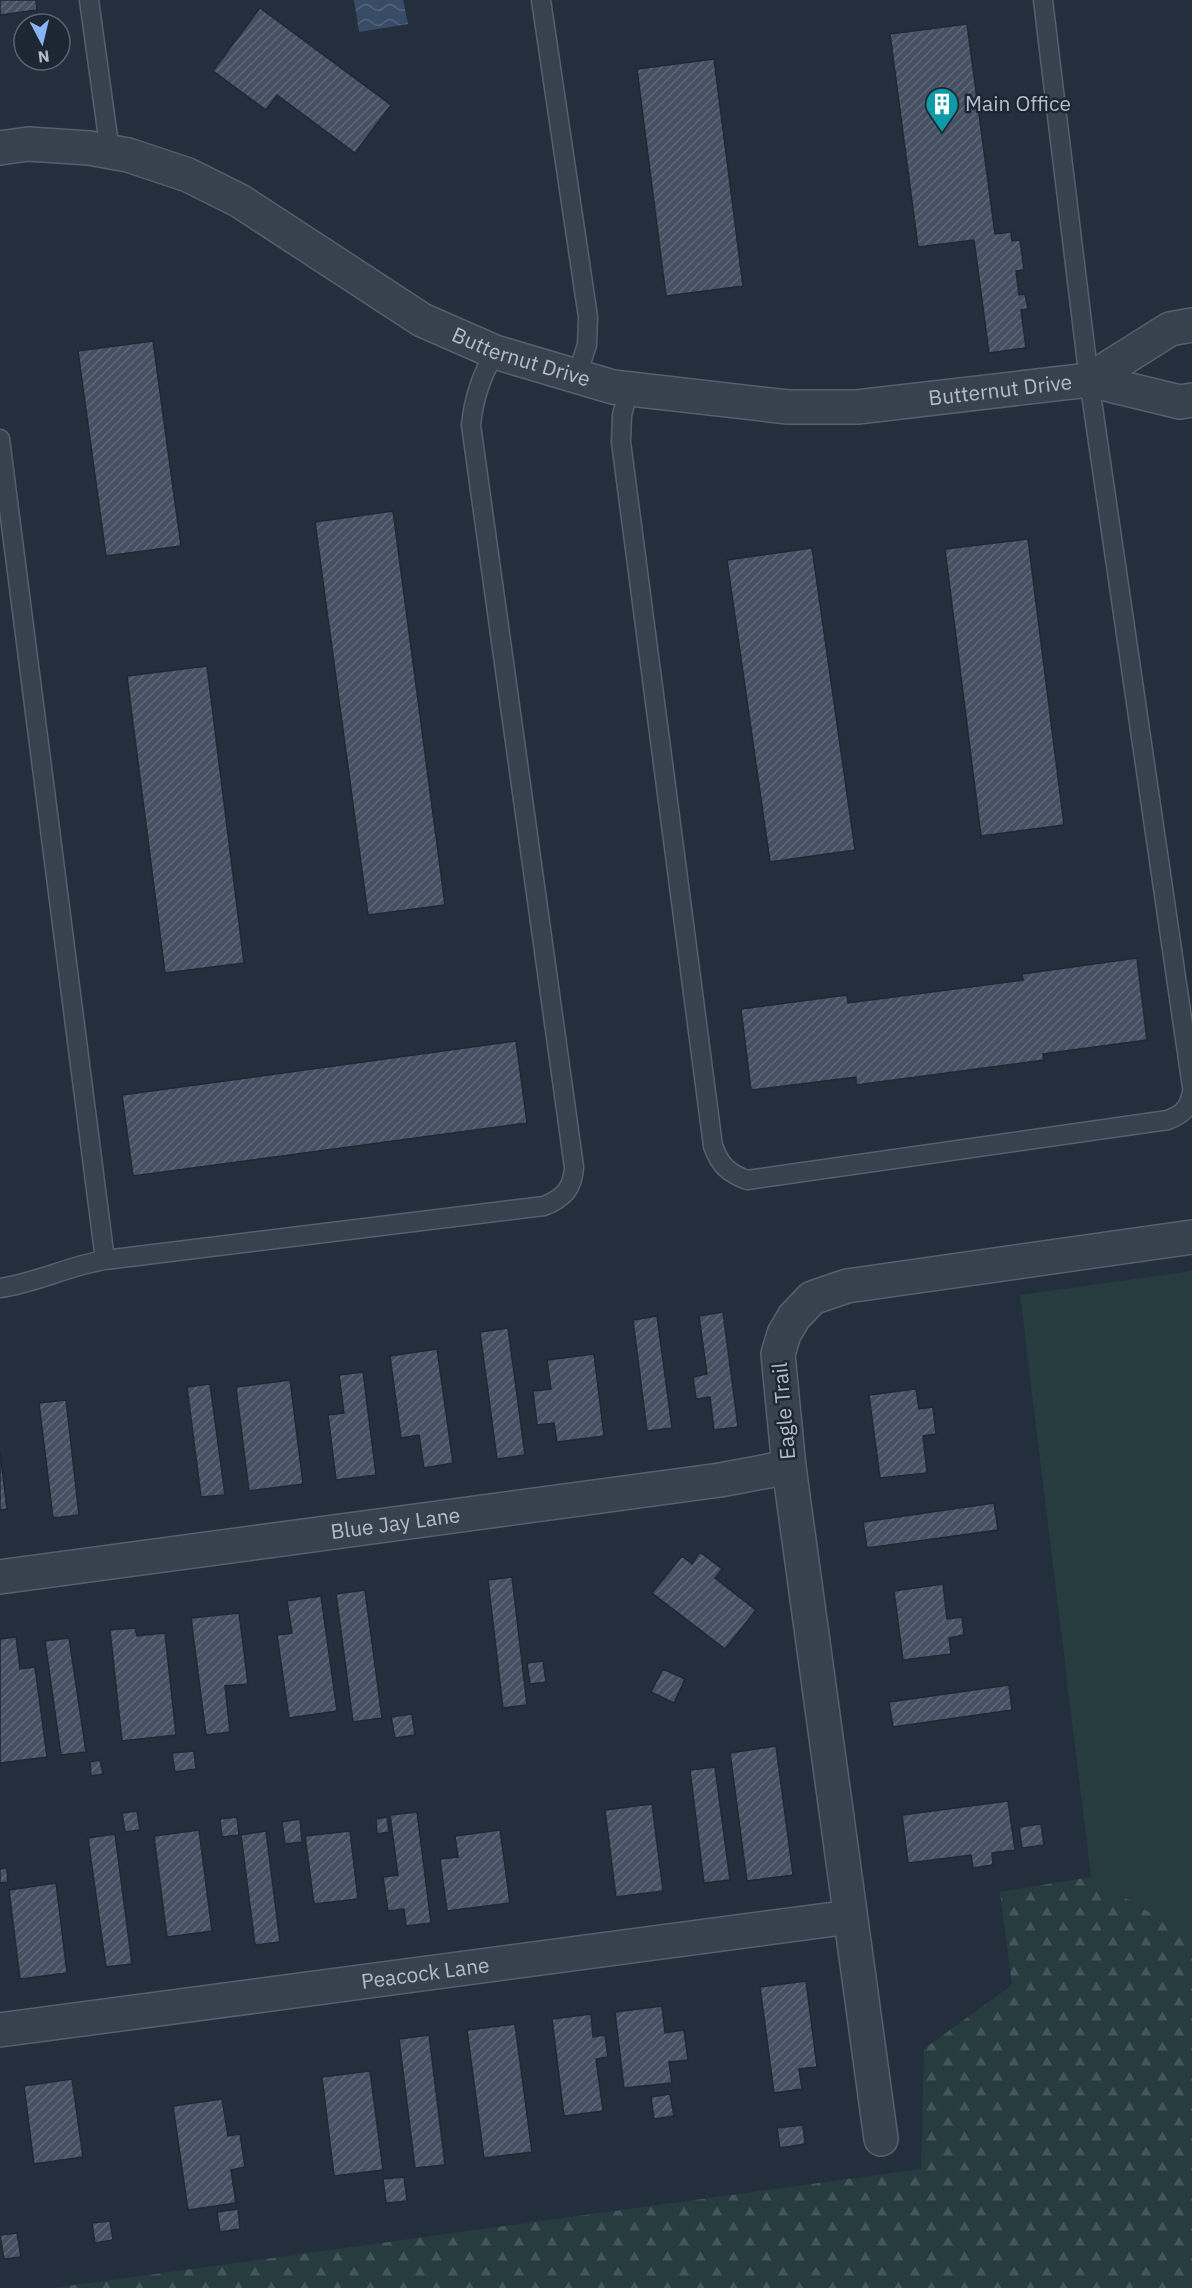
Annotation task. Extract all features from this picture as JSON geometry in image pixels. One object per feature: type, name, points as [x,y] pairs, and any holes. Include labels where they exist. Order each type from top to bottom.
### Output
[{"type":"street","name":"Butternut Drive","points":[[0,148],[28,144],[110,152],[188,175],[240,201],[422,320],[495,352],[576,378],[629,389],[788,407],[857,407],[1089,380],[1180,402],[1192,400]]},
{"type":"street","name":"Butternut Drive","points":[[1089,380],[1170,329],[1192,325]]},
{"type":"street","name":"Eagle Trail","points":[[881,2139],[789,1467],[778,1354],[784,1334],[794,1317],[812,1298],[847,1286],[1192,1237]]},
{"type":"street","name":"Blue Jay Lane","points":[[0,1577],[696,1483],[789,1467]]},
{"type":"street","name":"Peacock Lane","points":[[0,2030],[850,1917]]},
{"type":"lane","points":[[89,0],[110,152]]},
{"type":"lane","points":[[541,0],[588,317],[587,345],[576,378]]},
{"type":"lane","points":[[1043,0],[1089,380],[1192,1087]]},
{"type":"lane","points":[[0,1288],[27,1284],[79,1264],[105,1260],[544,1206],[559,1200],[574,1179],[567,1113],[471,425],[474,398],[482,374],[495,352]]},
{"type":"lane","points":[[629,389],[622,415],[621,442],[713,1146],[720,1163],[732,1175],[747,1180],[1157,1121],[1180,1115],[1190,1104],[1192,1092]]},
{"type":"lane","points":[[0,439],[105,1260]]},
{"type":"green space","points":[[1192,1271],[1192,1938],[1091,1877],[1020,1295]]},
{"type":"green space","points":[[1091,1877],[1192,1938],[1192,2288],[53,2288],[921,2169],[924,2049],[1012,1985],[1000,1892]]},
{"type":"water","points":[[354,0],[403,0],[408,24],[359,32]]},
{"type":"building","points":[[0,0],[36,0],[37,10],[0,15]]},
{"type":"building","points":[[260,8],[391,105],[355,153],[277,95],[266,110],[213,71]]},
{"type":"building","name":"Main Office","points":[[967,24],[995,234],[1011,232],[1012,241],[1020,240],[1024,270],[1016,271],[1019,295],[1025,294],[1028,309],[1021,310],[1026,348],[989,353],[974,240],[918,247],[890,34]]},
{"type":"building","points":[[714,59],[743,286],[666,296],[637,69]]},
{"type":"building","points":[[153,341],[181,546],[106,556],[78,351]]},
{"type":"building","points":[[393,511],[445,905],[368,915],[315,522]]},
{"type":"building","points":[[1028,539],[1064,825],[981,836],[945,549]]},
{"type":"building","points":[[812,548],[855,850],[770,862],[727,560]]},
{"type":"building","points":[[207,666],[244,963],[165,973],[127,676]]},
{"type":"building","points":[[1137,958],[1147,1040],[1043,1054],[1044,1060],[856,1085],[856,1077],[751,1090],[741,1009],[847,995],[848,1003],[1023,980],[1022,974]]},
{"type":"building","points":[[516,1041],[527,1123],[133,1176],[122,1095]]},
{"type":"building","points":[[723,1312],[738,1427],[714,1430],[710,1397],[696,1399],[693,1377],[707,1374],[699,1316]]},
{"type":"building","points":[[657,1316],[672,1428],[647,1431],[633,1320]]},
{"type":"building","points":[[508,1328],[525,1455],[497,1459],[480,1332]]},
{"type":"building","points":[[437,1349],[453,1463],[424,1468],[419,1435],[401,1438],[390,1356]]},
{"type":"building","points":[[594,1354],[604,1436],[557,1442],[554,1423],[537,1425],[533,1391],[551,1389],[547,1360]]},
{"type":"building","points":[[363,1372],[376,1475],[336,1480],[328,1415],[344,1413],[339,1375]]},
{"type":"building","points":[[290,1380],[303,1484],[249,1491],[236,1387]]},
{"type":"building","points":[[210,1384],[225,1495],[201,1497],[187,1387]]},
{"type":"building","points":[[916,1389],[919,1409],[933,1407],[936,1434],[923,1436],[927,1473],[880,1478],[869,1395]]},
{"type":"building","points":[[66,1400],[79,1515],[53,1518],[39,1403]]},
{"type":"building","points":[[0,1452],[7,1509],[0,1510]]},
{"type":"building","points":[[994,1503],[998,1530],[867,1548],[863,1522]]},
{"type":"building","points":[[700,1552],[722,1569],[715,1578],[756,1610],[725,1649],[652,1593],[682,1556],[692,1564]]},
{"type":"building","points":[[512,1577],[527,1705],[503,1708],[488,1580]]},
{"type":"building","points":[[943,1584],[947,1619],[962,1617],[964,1635],[949,1638],[951,1654],[903,1660],[894,1591]]},
{"type":"building","points":[[365,1590],[382,1718],[353,1722],[336,1594]]},
{"type":"building","points":[[321,1596],[337,1711],[289,1718],[277,1635],[292,1633],[287,1601]]},
{"type":"building","points":[[239,1613],[248,1684],[225,1686],[230,1732],[206,1735],[191,1618]]},
{"type":"building","points":[[135,1628],[137,1636],[165,1633],[176,1735],[122,1741],[110,1630]]},
{"type":"building","points":[[16,1637],[20,1669],[35,1667],[47,1757],[0,1763],[0,1639]]},
{"type":"building","points":[[69,1638],[86,1752],[61,1755],[45,1641]]},
{"type":"building","points":[[543,1661],[546,1682],[530,1684],[527,1663]]},
{"type":"building","points":[[663,1669],[685,1679],[674,1703],[651,1692]]},
{"type":"building","points":[[1009,1685],[1012,1710],[893,1727],[889,1702]]},
{"type":"building","points":[[412,1714],[415,1735],[395,1738],[391,1717]]},
{"type":"building","points":[[776,1746],[793,1875],[747,1881],[730,1753]]},
{"type":"building","points":[[194,1751],[196,1769],[175,1772],[172,1753]]},
{"type":"building","points":[[100,1760],[103,1774],[91,1776],[90,1762]]},
{"type":"building","points":[[715,1767],[730,1880],[704,1883],[690,1770]]},
{"type":"building","points":[[1008,1801],[1015,1850],[992,1853],[993,1865],[973,1868],[971,1855],[908,1863],[902,1815]]},
{"type":"building","points":[[652,1804],[663,1891],[616,1897],[605,1810]]},
{"type":"building","points":[[137,1811],[140,1830],[125,1832],[122,1813]]},
{"type":"building","points":[[417,1812],[431,1923],[406,1926],[404,1909],[388,1911],[383,1877],[398,1875],[390,1815]]},
{"type":"building","points":[[237,1817],[239,1835],[222,1837],[220,1819]]},
{"type":"building","points":[[387,1817],[389,1832],[377,1834],[376,1819]]},
{"type":"building","points":[[300,1819],[302,1842],[285,1844],[282,1822]]},
{"type":"building","points":[[1041,1824],[1044,1845],[1022,1848],[1019,1827]]},
{"type":"building","points":[[199,1830],[212,1931],[167,1937],[154,1836]]},
{"type":"building","points":[[500,1830],[510,1903],[447,1911],[440,1859],[458,1857],[455,1836]]},
{"type":"building","points":[[266,1831],[280,1942],[255,1945],[241,1835]]},
{"type":"building","points":[[350,1831],[358,1899],[314,1904],[305,1836]]},
{"type":"building","points":[[115,1834],[132,1964],[106,1967],[88,1838]]},
{"type":"building","points":[[7,1868],[8,1882],[0,1883],[0,1869]]},
{"type":"building","points":[[56,1883],[67,1973],[20,1979],[9,1890]]},
{"type":"building","points":[[806,1981],[817,2067],[799,2069],[802,2089],[774,2093],[760,1987]]},
{"type":"building","points":[[662,2006],[665,2033],[684,2030],[688,2060],[669,2062],[672,2083],[624,2088],[615,2012]]},
{"type":"building","points":[[591,2014],[593,2037],[605,2035],[608,2057],[596,2059],[603,2111],[564,2116],[552,2019]]},
{"type":"building","points":[[515,2024],[532,2152],[484,2158],[467,2030]]},
{"type":"building","points":[[429,2035],[445,2165],[415,2168],[399,2039]]},
{"type":"building","points":[[370,2071],[383,2170],[334,2176],[322,2077]]},
{"type":"building","points":[[72,2079],[83,2157],[34,2164],[24,2086]]},
{"type":"building","points":[[670,2094],[674,2116],[654,2119],[651,2097]]},
{"type":"building","points":[[222,2099],[228,2136],[240,2134],[245,2167],[231,2170],[236,2203],[188,2210],[173,2106]]},
{"type":"building","points":[[803,2125],[805,2144],[780,2148],[777,2128]]},
{"type":"building","points":[[404,2177],[407,2201],[386,2203],[383,2179]]},
{"type":"building","points":[[238,2209],[240,2229],[220,2232],[217,2212]]},
{"type":"building","points":[[110,2221],[113,2240],[95,2243],[92,2223]]},
{"type":"building","points":[[17,2233],[21,2257],[4,2259],[0,2235]]},
{"type":"place","name":"Main Office","points":[[942,133]]}]
